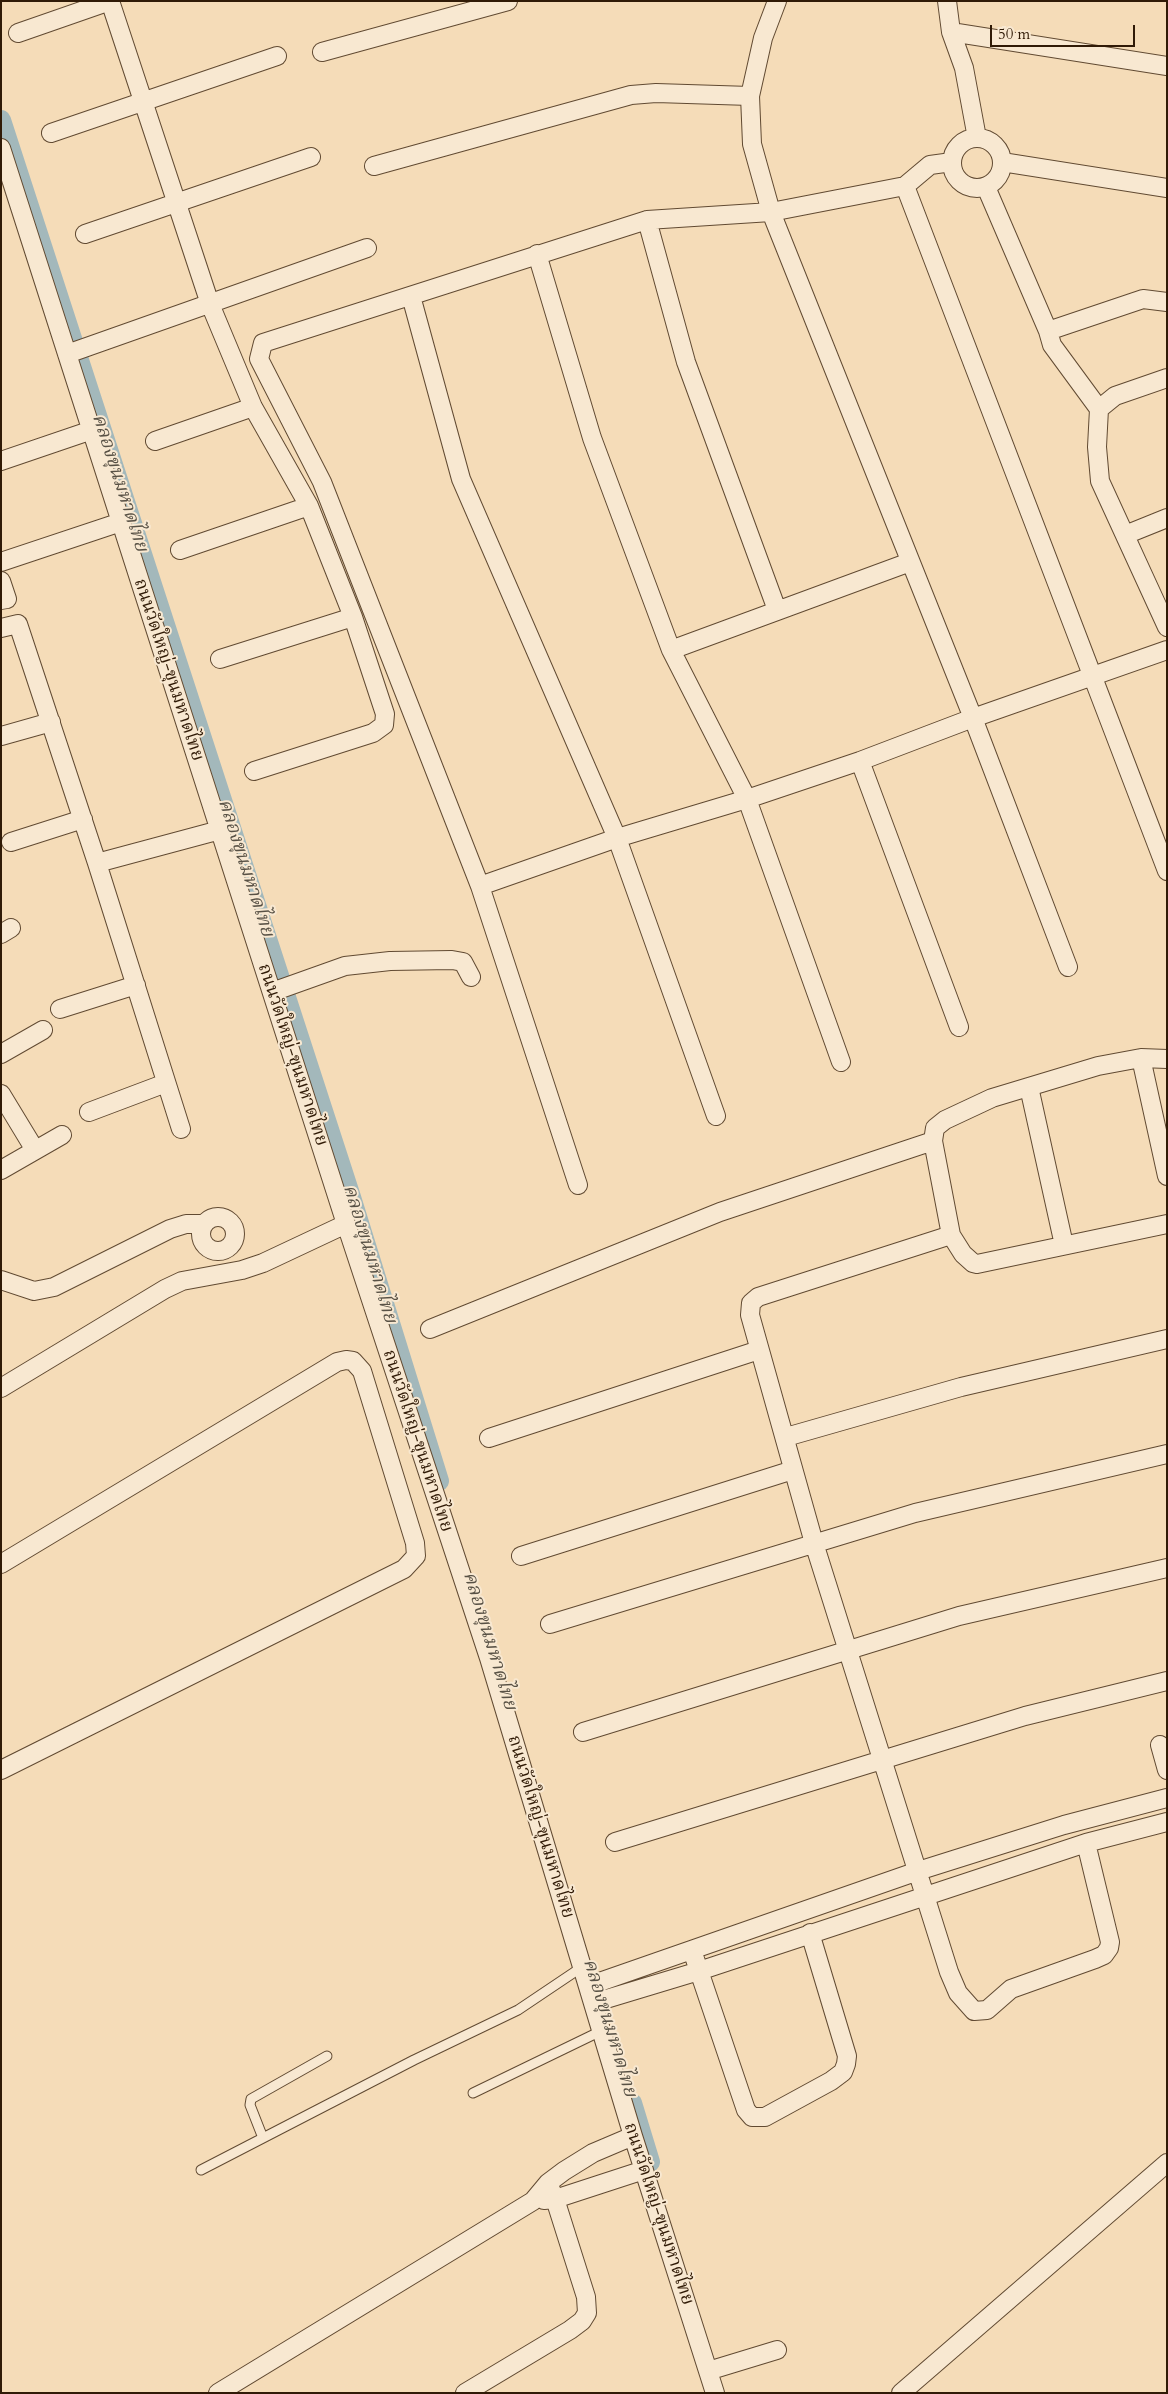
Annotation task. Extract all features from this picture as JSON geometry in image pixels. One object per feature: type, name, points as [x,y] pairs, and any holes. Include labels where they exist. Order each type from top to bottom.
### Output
[{"type":"street","points":[[18,33],[110,1],[210,304],[253,407],[309,506],[352,617],[385,714],[384,725],[373,733],[254,771]]},
{"type":"street","points":[[322,52],[508,1]]},
{"type":"street","points":[[777,1],[763,38],[750,96],[752,144],[771,212],[973,718],[1068,967]]},
{"type":"street","points":[[947,1],[951,32],[964,68],[977,138]]},
{"type":"street","points":[[951,32],[1167,66]]},
{"type":"street","points":[[51,133],[277,56]]},
{"type":"street","points":[[374,166],[631,95],[656,93],[750,96]]},
{"type":"street","points":[[977,138],[988,140],[995,145],[1002,162],[995,181],[986,187],[977,188],[959,180],[952,162],[959,145],[977,138]]},
{"type":"street","name":"ถนนวัดใหญ่-ขุนมหาดไทย","points":[[1,148],[220,830],[277,989],[346,1224],[488,1658],[582,1967],[596,1992],[601,2031],[644,2170],[713,2369],[715,2393]]},
{"type":"street","points":[[85,234],[311,158]]},
{"type":"street","points":[[578,1185],[480,886],[322,482],[259,359],[263,343],[647,220],[771,212],[905,186],[930,165],[952,162]]},
{"type":"street","points":[[1002,162],[1167,188]]},
{"type":"street","points":[[905,186],[1167,871]]},
{"type":"street","points":[[986,187],[1052,344],[1099,409],[1097,447],[1100,481],[1167,627]]},
{"type":"street","points":[[647,220],[686,362],[777,610]]},
{"type":"street","points":[[67,354],[367,248]]},
{"type":"street","points":[[537,254],[592,438],[671,650],[747,799],[841,1062]]},
{"type":"street","points":[[411,296],[461,478],[617,838],[716,1116]]},
{"type":"street","points":[[1048,331],[1143,299],[1167,302]]},
{"type":"street","points":[[1099,409],[1115,396],[1167,378]]},
{"type":"street","points":[[155,442],[253,407]]},
{"type":"street","points":[[1,461],[92,430]]},
{"type":"street","points":[[180,550],[309,506]]},
{"type":"street","points":[[1124,535],[1167,518]]},
{"type":"street","points":[[1,562],[121,522]]},
{"type":"street","points":[[671,650],[910,562]]},
{"type":"street","points":[[1,581],[7,598],[1,600]]},
{"type":"street","points":[[220,659],[352,617]]},
{"type":"street","points":[[1,628],[18,624],[83,819],[181,1129]]},
{"type":"street","points":[[480,886],[617,838],[747,799],[860,761],[973,718],[1167,650]]},
{"type":"street","points":[[1,736],[50,722]]},
{"type":"street","points":[[860,761],[959,1027]]},
{"type":"street","points":[[11,842],[83,819]]},
{"type":"street","points":[[97,863],[220,830]]},
{"type":"street","points":[[277,989],[345,966],[390,961],[452,960],[463,962],[471,977]]},
{"type":"street","points":[[60,1009],[136,985]]},
{"type":"street","points":[[1,1054],[43,1030]]},
{"type":"street","points":[[1141,1058],[1167,1176]]},
{"type":"street","points":[[1167,1059],[1141,1058],[1098,1066],[992,1098],[945,1120],[935,1128],[933,1142],[951,1235],[963,1254],[977,1264],[1167,1224]]},
{"type":"street","points":[[89,1112],[166,1083]]},
{"type":"street","points":[[1029,1087],[1064,1245]]},
{"type":"street","points":[[1,1094],[36,1150]]},
{"type":"street","points":[[1,1170],[62,1134]]},
{"type":"street","points":[[430,1329],[720,1212],[933,1142]]},
{"type":"street","points":[[220,1217],[231,1222],[234,1227],[235,1239],[228,1249],[216,1252],[206,1247],[201,1235],[204,1224],[208,1220],[220,1217]]},
{"type":"street","points":[[1,1280],[34,1291],[54,1287],[170,1229],[186,1224],[204,1224]]},
{"type":"street","points":[[1,1388],[165,1289],[182,1281],[242,1270],[346,1224]]},
{"type":"street","points":[[951,1235],[758,1297],[751,1303],[750,1308],[759,1350],[786,1437],[793,1470],[814,1544],[949,1972],[958,1993],[974,2011],[982,2012],[987,2010],[1011,1989],[1095,1959],[1104,1955],[1109,1948],[1110,1942],[1086,1844]]},
{"type":"street","points":[[228,1249],[242,1270]]},
{"type":"street","points":[[786,1437],[961,1387],[1167,1340]]},
{"type":"street","points":[[489,1438],[759,1350]]},
{"type":"street","points":[[1,1564],[337,1362],[346,1360],[353,1362],[362,1371],[415,1543],[416,1556],[404,1569],[3,1764]]},
{"type":"street","points":[[550,1624],[914,1513],[1167,1454]]},
{"type":"street","points":[[521,1556],[793,1470]]},
{"type":"street","points":[[583,1732],[959,1616],[1167,1568]]},
{"type":"street","points":[[615,1842],[1025,1716],[1167,1681]]},
{"type":"street","points":[[1160,1745],[1167,1770]]},
{"type":"street","points":[[596,1992],[627,1973],[918,1871],[1064,1825],[1167,1798]]},
{"type":"street","points":[[596,1992],[631,1991],[699,1971],[1086,1844],[1167,1822]]},
{"type":"street","points":[[692,1950],[746,2110],[752,2117],[766,2117],[831,2082],[843,2072],[848,2056],[810,1933]]},
{"type":"street","points":[[552,2191],[593,2153],[633,2136]]},
{"type":"street","points":[[901,2393],[1167,2162]]},
{"type":"street","points":[[218,2393],[552,2191],[644,2170]]},
{"type":"street","points":[[465,2393],[570,2330],[582,2321],[587,2313],[586,2296],[552,2191]]},
{"type":"street","points":[[713,2369],[777,2350]]},
{"type":"lane","points":[[201,2170],[414,2060],[518,2010],[582,1967]]},
{"type":"lane","points":[[473,2093],[601,2031]]},
{"type":"lane","points":[[263,2138],[250,2105],[251,2099],[327,2056]]},
{"type":"waterway","name":"คลองขุนมหาดไทย","points":[[1,120],[351,1197],[439,1481]]},
{"type":"waterway","name":"คลองขุนมหาดไทย","points":[[632,2103],[650,2162]]}]
